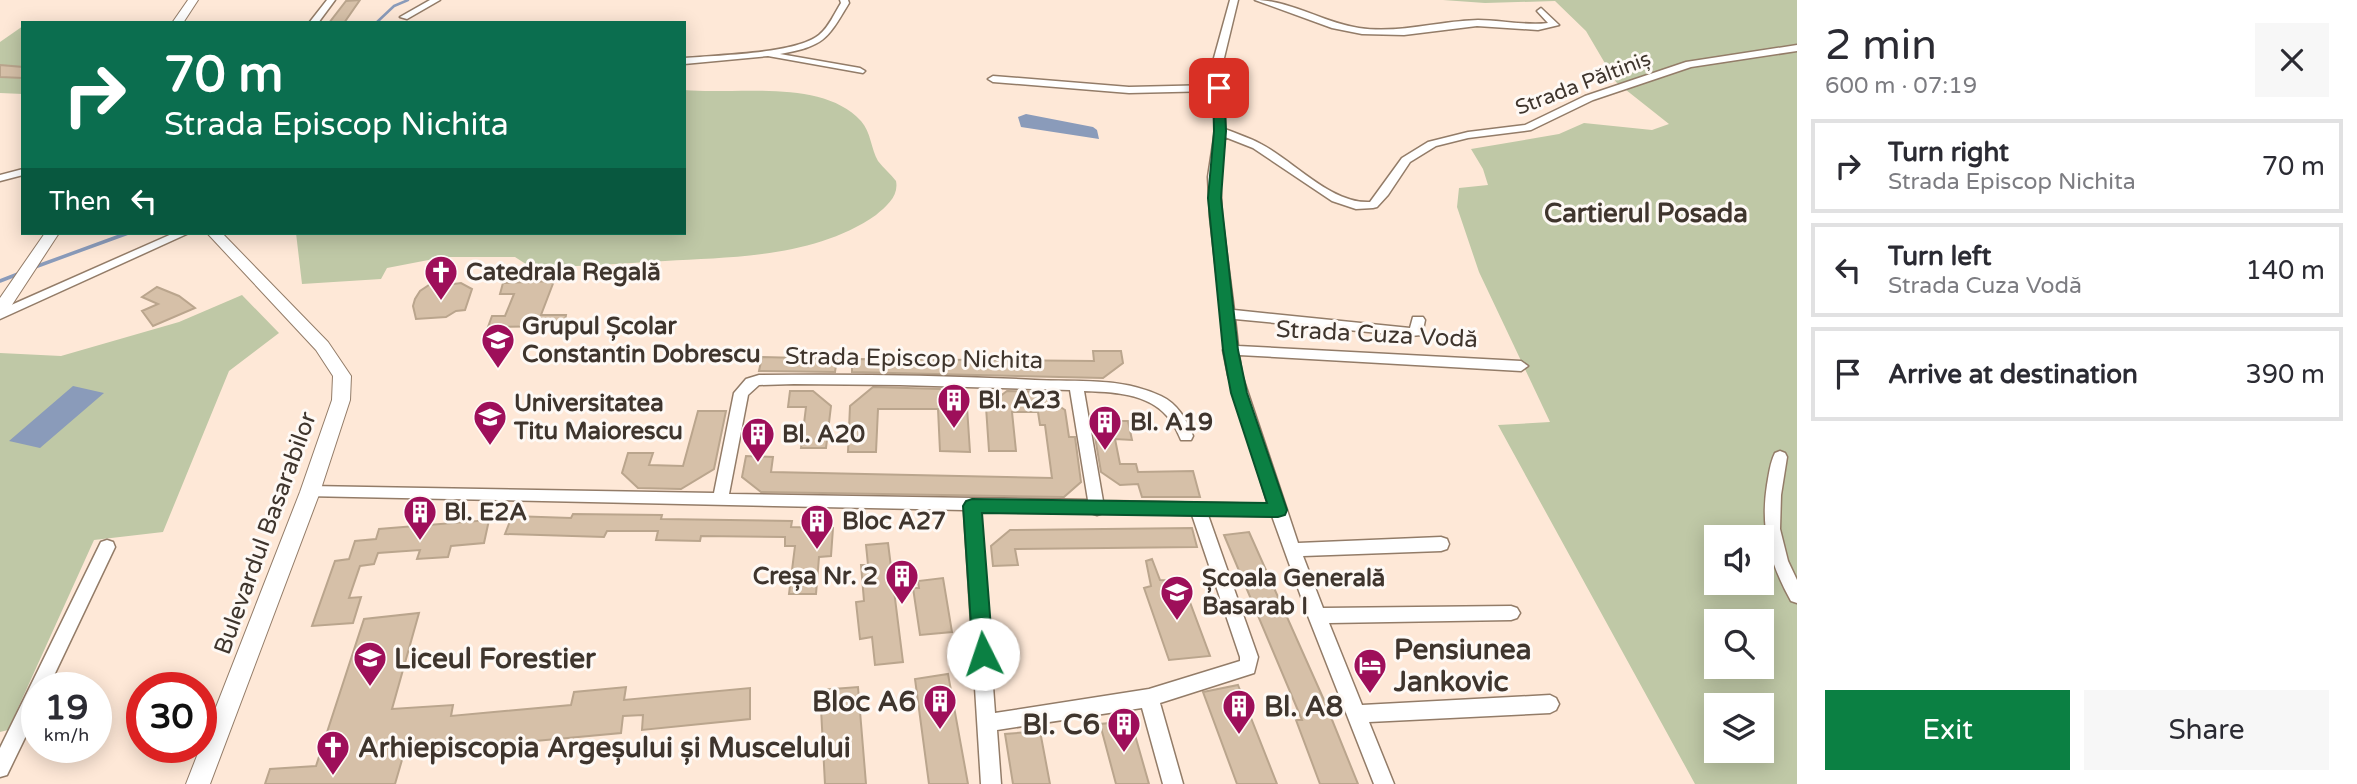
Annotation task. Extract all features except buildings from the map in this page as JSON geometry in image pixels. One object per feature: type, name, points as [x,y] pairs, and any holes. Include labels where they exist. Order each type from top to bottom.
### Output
[{"type":"main road","points":[[178,21],[193,0]]},
{"type":"main road","points":[[0,313],[51,235]]},
{"type":"main road","name":"Bulevardul Basarabilor","points":[[198,784],[310,492],[341,400],[342,376],[319,341],[216,235]]},
{"type":"street","points":[[315,21],[331,0]]},
{"type":"street","points":[[404,17],[436,0]]},
{"type":"street","points":[[686,61],[801,47],[820,40],[845,3],[844,0]]},
{"type":"street","points":[[1234,0],[1219,58],[1220,131],[1214,198],[1230,350],[1239,393],[1278,510],[1384,784]]},
{"type":"street","points":[[1259,0],[1340,28],[1386,33],[1477,23],[1538,27],[1555,25],[1541,11]]},
{"type":"street","name":"Strada Păltiniș","points":[[1220,131],[1257,146],[1336,199],[1367,207],[1377,202],[1406,160],[1432,144],[1468,135],[1527,128],[1589,98],[1689,64],[1797,48]]},
{"type":"street","points":[[759,53],[860,71]]},
{"type":"street","points":[[993,79],[1129,90],[1219,88]]},
{"type":"street","points":[[0,178],[21,173]]},
{"type":"street","points":[[0,313],[178,235]]},
{"type":"street","points":[[1227,314],[1410,332],[1418,332],[1418,320]]},
{"type":"street","name":"Strada Cuza Vodă","points":[[1230,350],[1521,366]]},
{"type":"street","name":"Strada Episcop Nichita","points":[[720,500],[741,393],[751,382],[973,381],[1135,392],[1152,398],[1178,416],[1186,436]]},
{"type":"street","name":"Strada Episcop Nichita","points":[[1076,386],[1097,509]]},
{"type":"street","points":[[1780,457],[1770,532],[1784,576],[1797,596]]},
{"type":"street","points":[[310,492],[1097,509],[1278,510]]},
{"type":"street","points":[[972,506],[991,784]]},
{"type":"street","points":[[987,723],[1149,698],[1248,667],[1249,657],[1198,510]]},
{"type":"street","points":[[1293,550],[1441,544]]},
{"type":"street","points":[[47,672],[107,547]]},
{"type":"street","points":[[1317,616],[1511,613]]},
{"type":"street","points":[[1149,698],[1173,784]]},
{"type":"street","points":[[1356,714],[1550,704]]},
{"type":"street","points":[[0,768],[7,743],[21,720]]},
{"type":"green space","points":[[1443,0],[1797,0],[1797,784],[1695,784],[1498,425],[1550,422],[1479,272],[1457,207],[1459,188],[1488,185],[1483,169],[1471,149],[1559,134],[1584,123],[1652,130],[1669,124],[1616,82],[1586,31],[1555,1],[1485,3]]},
{"type":"green space","points":[[21,27],[21,94],[0,93],[0,42]]},
{"type":"green space","points":[[686,90],[777,91],[824,99],[844,108],[861,121],[878,161],[896,181],[896,191],[888,204],[853,229],[801,247],[774,252],[719,258],[532,268],[515,257],[444,257],[387,268],[381,279],[302,284],[296,235],[686,235]]},
{"type":"green space","points":[[242,295],[279,333],[229,371],[163,532],[94,540],[34,672],[21,672],[21,701],[8,730],[0,732],[0,353],[61,356],[179,322]]},
{"type":"water","points":[[1026,114],[1093,127],[1097,130],[1099,139],[1021,127],[1018,117]]},
{"type":"water","points":[[73,386],[104,393],[40,448],[9,441]]},
{"type":"waterway","points":[[378,21],[394,6],[408,0]]},
{"type":"waterway","points":[[35,267],[123,235]]},
{"type":"waterway","points":[[0,281],[18,274]]},
{"type":"place","name":"Catedrala Regală","points":[[441,302]]},
{"type":"place","name":"Grupul Școlar Constantin Dobrescu","points":[[498,370]]},
{"type":"place","name":"Bl. A23","points":[[954,430]]},
{"type":"place","name":"Universitatea Titu Maiorescu","points":[[490,447]]},
{"type":"place","name":"Bl. A19","points":[[1105,452]]},
{"type":"place","name":"Bl. A20","points":[[758,464]]},
{"type":"place","name":"Bl. E2A","points":[[420,542]]},
{"type":"place","name":"Bloc A27","points":[[817,551]]},
{"type":"place","name":"Creșa Nr. 2","points":[[902,606]]},
{"type":"place","name":"Școala Generală Basarab I","points":[[1177,622]]},
{"type":"place","name":"Liceul Forestier","points":[[370,688]]},
{"type":"place","name":"Pensiunea Jankovic","points":[[1370,695]]},
{"type":"place","name":"Bloc A6","points":[[940,731]]},
{"type":"place","name":"Bl. A8","points":[[1239,736]]},
{"type":"place","name":"Bl. C6","points":[[1124,754]]},
{"type":"place","name":"Arhiepiscopia Argeșului și Muscelului","points":[[333,777]]},
{"type":"district","name":"Cartierul Posada","points":[[1646,213]]},
{"type":"route","points":[[983,654],[972,506],[1278,510],[1239,393],[1230,350],[1214,198],[1220,131],[1219,88]]}]
